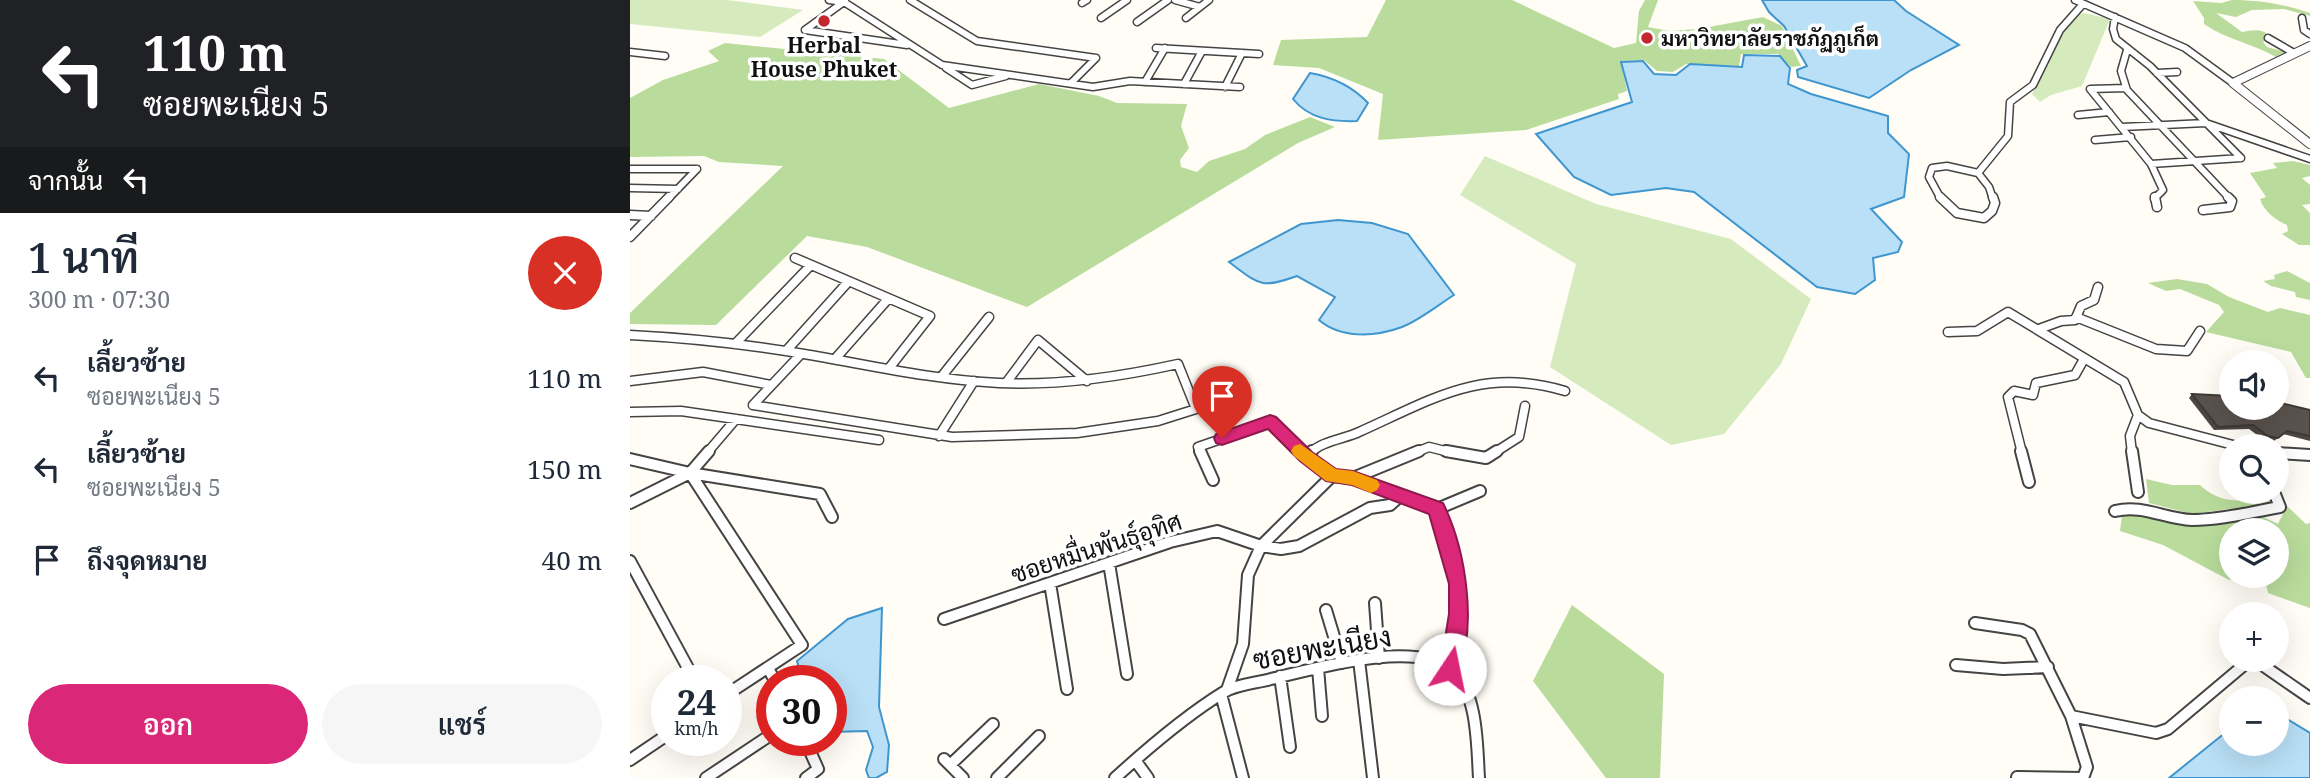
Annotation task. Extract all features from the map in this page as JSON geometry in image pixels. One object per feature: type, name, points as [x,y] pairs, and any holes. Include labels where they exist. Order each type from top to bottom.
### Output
[{"type":"street","points":[[829,0],[845,1],[972,85],[1013,74]]},
{"type":"street","points":[[910,0],[977,41],[1096,58],[1071,83]]},
{"type":"street","points":[[1101,18],[1128,0]]},
{"type":"street","points":[[1137,22],[1168,0]]},
{"type":"street","points":[[1175,0],[1200,6]]},
{"type":"street","points":[[1186,18],[1209,0]]},
{"type":"street","points":[[2075,0],[2185,48],[2310,144]]},
{"type":"street","points":[[845,1],[805,30],[912,46]]},
{"type":"street","points":[[1978,173],[2008,136],[2010,102],[2034,86],[2068,15],[2083,4]]},
{"type":"street","points":[[2115,18],[2113,29],[2116,39],[2157,73],[2241,158],[2151,163]]},
{"type":"street","points":[[2302,18],[2304,30],[2310,34]]},
{"type":"street","points":[[2268,38],[2294,53]]},
{"type":"street","points":[[2234,83],[2310,46]]},
{"type":"street","points":[[1156,48],[1259,54]]},
{"type":"street","points":[[1145,82],[1165,48]]},
{"type":"street","points":[[2127,50],[2120,80],[2232,201],[2230,207],[2225,209],[2203,209]]},
{"type":"street","points":[[1184,84],[1202,51]]},
{"type":"street","points":[[630,52],[665,56]]},
{"type":"street","points":[[1225,86],[1242,53]]},
{"type":"street","points":[[942,65],[1093,87],[1130,81],[1240,87]]},
{"type":"street","points":[[2157,73],[2177,72]]},
{"type":"street","points":[[2126,88],[2090,89],[2151,163],[2162,184],[2162,193],[2154,198],[2157,206]]},
{"type":"street","points":[[2078,115],[2109,112]]},
{"type":"street","points":[[2122,127],[2206,123],[2310,159]]},
{"type":"street","points":[[2095,139],[2131,137]]},
{"type":"street","points":[[1947,166],[1978,173],[1989,187],[1995,203],[1984,218],[1966,219],[1950,209],[1936,192],[1929,177],[1932,168],[1947,166]]},
{"type":"street","points":[[630,169],[697,169],[630,237]]},
{"type":"street","points":[[630,188],[678,189]]},
{"type":"street","points":[[630,215],[651,216]]},
{"type":"street","points":[[795,258],[930,316],[890,367]]},
{"type":"street","points":[[735,344],[810,266]]},
{"type":"street","points":[[786,351],[848,282]]},
{"type":"street","points":[[2039,329],[2060,321],[2075,320],[2081,306],[2090,304],[2097,298],[2098,287]]},
{"type":"street","points":[[835,359],[888,299]]},
{"type":"street","points":[[1948,332],[1977,331],[2005,312],[2039,329],[2124,382],[2138,415],[2149,424],[2219,442]]},
{"type":"street","points":[[942,376],[989,317]]},
{"type":"street","points":[[2076,317],[2165,351],[2187,351],[2200,331]]},
{"type":"street","points":[[630,334],[694,337],[890,367],[974,382],[1087,381],[1178,364],[1196,410],[1158,421],[1077,433],[939,436],[753,405],[800,354]]},
{"type":"street","points":[[1006,383],[1038,340],[1087,381]]},
{"type":"street","points":[[2029,482],[2008,397],[2014,391],[2033,395],[2036,383],[2075,375],[2084,359]]},
{"type":"street","points":[[630,381],[703,372],[771,385]]},
{"type":"street","points":[[1306,457],[1325,443],[1350,436],[1458,388],[1475,384],[1535,381],[1565,391]]},
{"type":"street","points":[[939,436],[974,382]]},
{"type":"street","points":[[1353,478],[1429,447],[1469,457],[1489,457],[1519,437],[1525,406]]},
{"type":"street","points":[[630,412],[681,411],[879,440]]},
{"type":"street","points":[[2138,415],[2130,436],[2138,492]]},
{"type":"street","points":[[630,503],[690,473],[736,419]]},
{"type":"street","points":[[1213,480],[1198,447],[1270,422],[1306,457],[1332,476],[1353,478],[1437,509],[1480,491]]},
{"type":"street","points":[[2289,454],[2310,455]]},
{"type":"street","points":[[630,459],[690,473],[820,494],[832,517]]},
{"type":"street","points":[[690,473],[802,645],[772,665]]},
{"type":"street","points":[[1243,778],[1224,692],[1243,644],[1248,575],[1261,545],[1332,476]]},
{"type":"street","name":"ซอยหมื่นพันธุ์อุทิศ","points":[[944,619],[1170,542],[1217,531],[1281,549],[1299,546],[1370,508],[1390,505],[1400,496]]},
{"type":"street","points":[[2115,511],[2124,507],[2147,509],[2192,520],[2280,507],[2279,504]]},
{"type":"street","points":[[1437,509],[1459,584],[1459,614],[1450,669],[1465,688],[1475,724],[1479,778]]},
{"type":"street","points":[[630,561],[686,665]]},
{"type":"street","points":[[1109,563],[1127,674]]},
{"type":"street","points":[[1050,583],[1067,690]]},
{"type":"street","points":[[1375,603],[1379,658]]},
{"type":"street","points":[[1326,610],[1342,663]]},
{"type":"street","points":[[1975,623],[2022,630],[2030,634],[2071,716],[2087,767],[2083,778],[2017,777]]},
{"type":"street","name":"ซอยพะเนียง","points":[[1115,778],[1224,692],[1280,676],[1359,660],[1418,656],[1433,659],[1450,669]]},
{"type":"street","points":[[1359,660],[1373,778]]},
{"type":"street","points":[[1956,665],[2048,667]]},
{"type":"street","points":[[1318,668],[1322,716]]},
{"type":"street","points":[[2071,716],[2156,733],[2168,729],[2238,672]]},
{"type":"street","points":[[2271,672],[2310,698]]},
{"type":"street","points":[[1280,676],[1290,747]]},
{"type":"street","points":[[953,771],[993,724]]},
{"type":"street","points":[[997,778],[1039,736]]},
{"type":"street","points":[[706,778],[756,745]]},
{"type":"street","points":[[630,760],[651,746]]},
{"type":"street","points":[[806,778],[818,769],[812,756]]},
{"type":"street","points":[[1135,760],[1148,778]]},
{"type":"green space","points":[[630,0],[727,0],[803,10],[760,37],[630,24]]},
{"type":"green space","points":[[1386,0],[1512,0],[1614,48],[1636,43],[1639,11],[1645,0],[1658,0],[1648,27],[1669,31],[1698,29],[1763,17],[1782,26],[1801,66],[1791,67],[1778,54],[1741,54],[1739,66],[1686,64],[1673,72],[1657,71],[1644,60],[1621,61],[1627,91],[1618,94],[1619,99],[1526,130],[1378,140],[1383,94],[1319,68],[1273,65],[1281,40],[1367,37]]},
{"type":"green space","points":[[2232,0],[2281,5],[2310,13],[2310,16],[2284,9],[2252,10],[2236,17],[2216,13],[2242,32],[2257,30],[2267,33],[2270,36],[2263,42],[2267,47],[2285,52],[2276,57],[2204,24],[2204,18],[2193,1],[2221,3]]},
{"type":"green space","points":[[2084,13],[2110,19],[2082,86],[2051,95],[2040,102],[2032,94],[2070,18]]},
{"type":"green space","points":[[725,43],[884,59],[949,108],[1039,84],[1099,96],[1117,103],[1187,104],[1181,126],[1189,148],[1180,160],[1181,167],[1197,172],[1209,161],[1245,149],[1265,135],[1310,117],[1335,127],[1298,143],[1027,307],[867,247],[807,236],[716,325],[630,324],[630,313],[783,166],[719,162],[704,156],[630,157],[630,98],[663,80],[719,61],[708,51]]},
{"type":"green space","points":[[1485,156],[1596,204],[1731,239],[1811,299],[1781,364],[1724,434],[1671,445],[1550,367],[1576,264],[1460,195]]},
{"type":"green space","points":[[2293,161],[2310,165],[2310,176],[2302,178],[2310,185],[2310,204],[2302,205],[2310,213],[2310,245],[2299,245],[2282,234],[2288,231],[2287,225],[2264,208],[2260,199],[2266,197],[2250,173],[2277,168],[2273,163]]},
{"type":"green space","points":[[2287,271],[2310,283],[2310,300],[2296,297],[2295,292],[2271,286],[2263,281],[2275,279],[2274,275]]},
{"type":"green space","points":[[2177,279],[2207,284],[2229,297],[2268,312],[2280,308],[2310,315],[2310,378],[2306,378],[2289,350],[2206,332],[2224,312],[2219,305],[2180,289],[2166,291],[2148,283]]},
{"type":"green space","points":[[2146,479],[2172,485],[2200,485],[2219,497],[2219,504],[2266,504],[2192,514],[2149,503]]},
{"type":"green space","points":[[2287,506],[2306,524],[2310,523],[2310,608],[2268,593],[2267,588],[2289,588],[2289,518],[2281,518]]},
{"type":"green space","points":[[2131,512],[2197,525],[2219,521],[2219,575],[2163,545],[2120,531],[2122,515]]},
{"type":"green space","points":[[2259,515],[2265,518],[2240,518]]},
{"type":"green space","points":[[1572,605],[1664,674],[1660,778],[1606,778],[1533,681]]},
{"type":"water","points":[[1762,0],[1894,0],[1906,11],[1959,45],[1911,70],[1869,98],[1798,77],[1797,70],[1807,66],[1784,26],[1769,12]]},
{"type":"water","points":[[1744,55],[1780,56],[1790,68],[1788,84],[1811,94],[1888,116],[1888,133],[1909,154],[1904,197],[1871,209],[1902,242],[1898,252],[1873,258],[1875,280],[1855,294],[1817,287],[1694,192],[1666,188],[1611,195],[1574,177],[1536,134],[1632,102],[1621,62],[1643,61],[1654,74],[1676,75],[1690,64],[1742,67]]},
{"type":"water","points":[[1310,73],[1342,83],[1368,103],[1357,121],[1322,118],[1299,106],[1293,99]]},
{"type":"water","points":[[1338,220],[1372,223],[1408,234],[1454,295],[1402,327],[1381,333],[1348,333],[1337,331],[1319,320],[1335,297],[1297,276],[1275,283],[1254,280],[1229,262],[1301,224]]},
{"type":"water","points":[[882,608],[879,707],[889,745],[887,772],[876,778],[869,778],[866,770],[873,747],[867,731],[847,732],[847,665],[798,665],[797,661],[848,619]]},
{"type":"water","points":[[2289,720],[2310,733],[2310,778],[2169,778],[2219,738],[2219,756],[2289,756]]},
{"type":"building","points":[[2192,394],[2219,395],[2219,420],[2289,420],[2289,405],[2310,410],[2310,436],[2287,431],[2283,434],[2265,434],[2253,425],[2218,427]]},
{"type":"slow traffic","points":[[1300,451],[1332,476],[1353,478],[1371,485]]},
{"type":"place","name":"Herbal House Phuket","points":[[824,21]]},
{"type":"place","name":"มหาวิทยาลัยราชภัฏภูเก็ต","points":[[1647,38]]},
{"type":"route","points":[[1222,438],[1270,422],[1306,457],[1332,476],[1353,478],[1437,509],[1459,584],[1460,605],[1450,669]]}]
